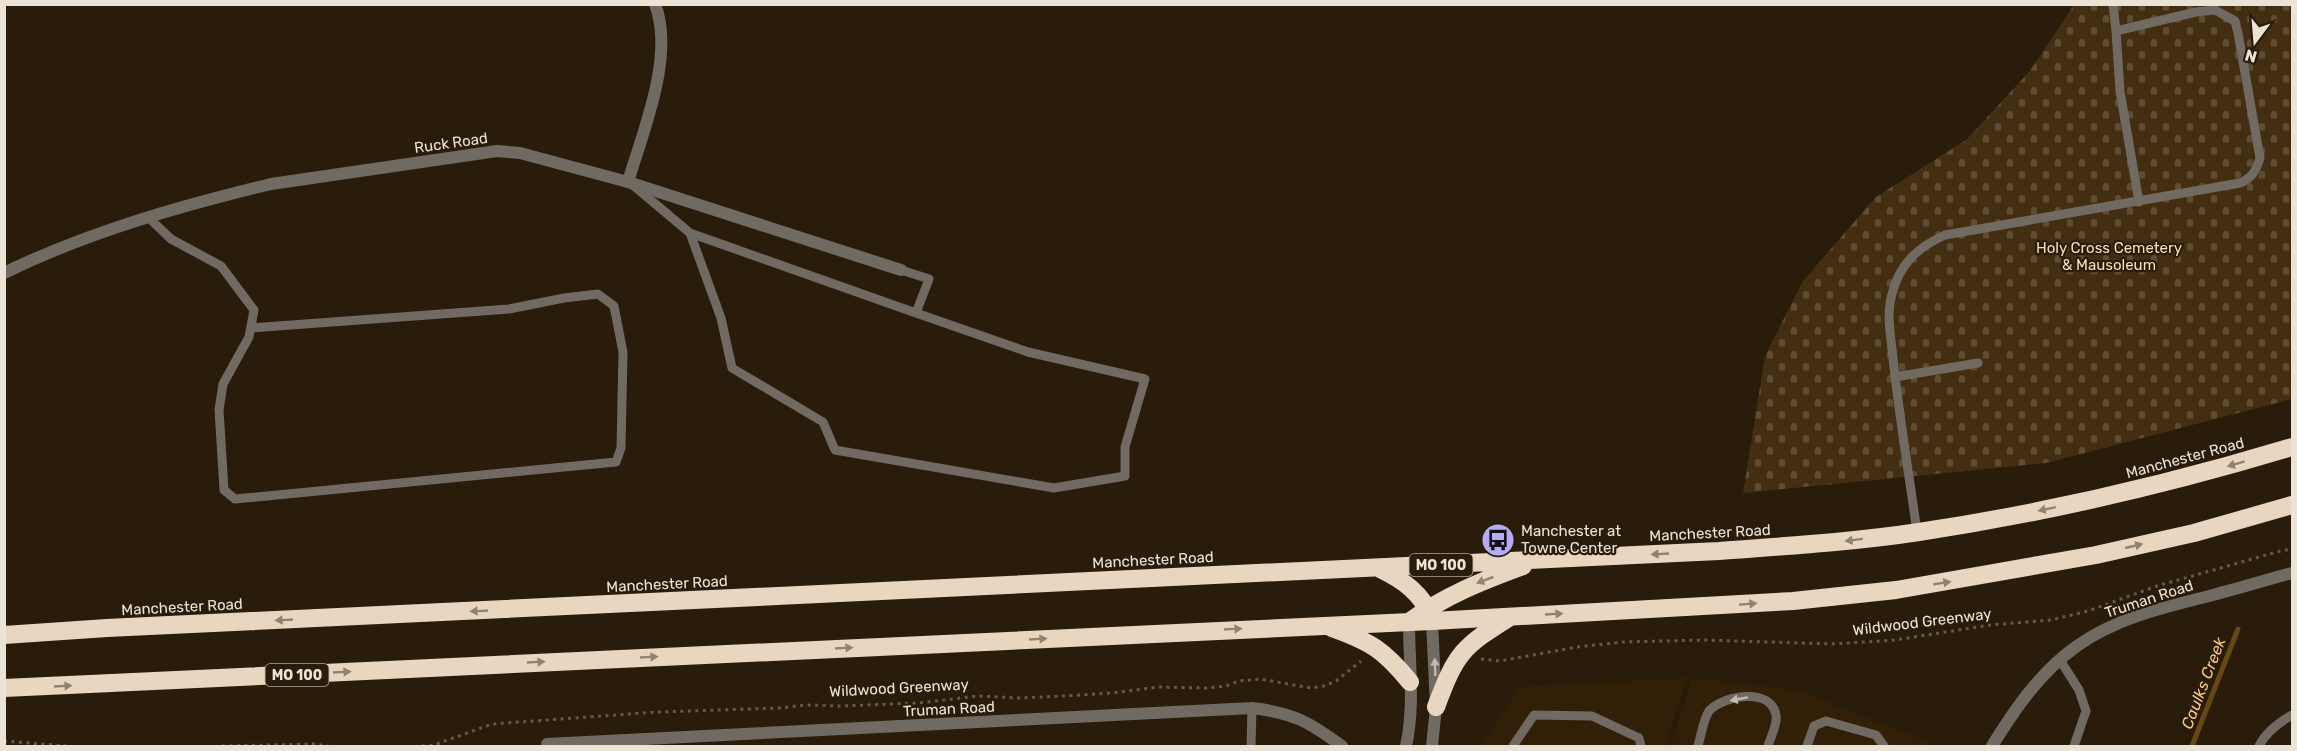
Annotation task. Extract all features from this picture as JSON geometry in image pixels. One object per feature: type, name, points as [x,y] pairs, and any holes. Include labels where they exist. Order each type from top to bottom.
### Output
[{"type":"highway","name":"Manchester Road","points":[[4,635],[1762,548],[1917,532],[2016,516],[2113,496],[2210,472],[2292,447]]},
{"type":"highway","name":"MO 100","points":[[4,688],[1409,622],[1430,614],[1511,616],[1793,601],[1896,590],[2096,555],[2292,505]]},
{"type":"highway","points":[[1378,568],[1395,576],[1415,591],[1430,614],[1482,581],[1540,560]]},
{"type":"highway","points":[[1436,707],[1448,673],[1458,656],[1477,638],[1511,616]]},
{"type":"highway","points":[[1325,625],[1378,648],[1391,659],[1410,682]]},
{"type":"street","points":[[628,182],[660,71],[662,48],[659,14],[655,4]]},
{"type":"street","name":"Ruck Road","points":[[4,273],[48,253],[148,217],[271,184],[497,151],[520,153],[628,182],[901,270]]},
{"type":"street","name":"Truman Road","points":[[1992,747],[2014,711],[2036,683],[2060,660],[2101,631],[2127,619],[2292,573]]},
{"type":"street","points":[[1430,614],[1436,707],[1432,747]]},
{"type":"street","points":[[1406,747],[1411,725],[1409,622]]},
{"type":"street","name":"Truman Road","points":[[547,744],[579,745],[1252,708],[1280,711],[1299,718],[1342,747]]},
{"type":"lane","points":[[2113,4],[2120,91],[2139,202]]},
{"type":"lane","points":[[2226,14],[2233,4]]},
{"type":"lane","points":[[1917,532],[1888,313],[1892,292],[1900,272],[1912,255],[1925,244],[1946,235],[2240,183],[2249,179],[2257,170],[2260,158],[2235,21],[2215,10],[2196,12],[2116,31]]},
{"type":"lane","points":[[628,182],[690,233],[1028,352],[1145,379],[1125,447],[1125,476],[1054,488],[834,450],[824,422],[732,368],[721,318],[690,233]]},
{"type":"lane","points":[[148,217],[171,239],[221,266],[254,310],[249,336],[223,384],[219,410],[224,490],[235,500],[616,462],[621,448],[623,352],[614,306],[598,294],[509,309],[251,328]]},
{"type":"lane","points":[[901,270],[928,279],[916,313]]},
{"type":"lane","points":[[1895,377],[1978,363]]},
{"type":"lane","points":[[2060,660],[2079,690],[2086,711],[2074,747]]},
{"type":"lane","points":[[1698,747],[1708,713],[1718,703],[1745,697],[1762,698],[1773,706],[1777,717],[1768,747]]},
{"type":"lane","points":[[1251,747],[1252,708]]},
{"type":"lane","points":[[1513,747],[1534,715],[1592,716],[1640,738],[1641,747]]},
{"type":"lane","points":[[2259,747],[2262,740],[2277,724],[2292,715]]},
{"type":"lane","points":[[1807,747],[1814,726],[1826,721],[1876,735],[1884,747]]},
{"type":"path","name":"Wildwood Greenway","points":[[1474,657],[1484,661],[1500,662],[1577,647],[1623,642],[1704,640],[1832,644],[1884,641],[1990,625],[2051,620],[2088,611],[2157,586],[2284,550],[2292,550]]},
{"type":"path","name":"Wildwood Greenway","points":[[422,747],[434,745],[492,724],[521,721],[806,705],[919,703],[978,696],[1019,698],[1063,696],[1158,687],[1206,688],[1260,679],[1311,688],[1336,681],[1369,655]]},
{"type":"path","points":[[4,741],[66,747]]},
{"type":"path","points":[[222,747],[315,744],[328,747]]},
{"type":"shaded area","points":[[1687,678],[1665,746],[1481,746],[1520,687]]},
{"type":"shaded area","points":[[1692,678],[1797,690],[1929,742],[1927,746],[1671,746]]},
{"type":"green space","name":"Holy Cross Cemetery & Mausoleum","points":[[2074,5],[2292,5],[2292,399],[2046,463],[1743,493],[1765,356],[1803,281],[1876,197],[1966,140],[2029,72]]},
{"type":"waterway","name":"Caulks Creek","points":[[2192,746],[2238,629]]},
{"type":"place","name":"Manchester at Towne Center","points":[[1498,540]]}]
